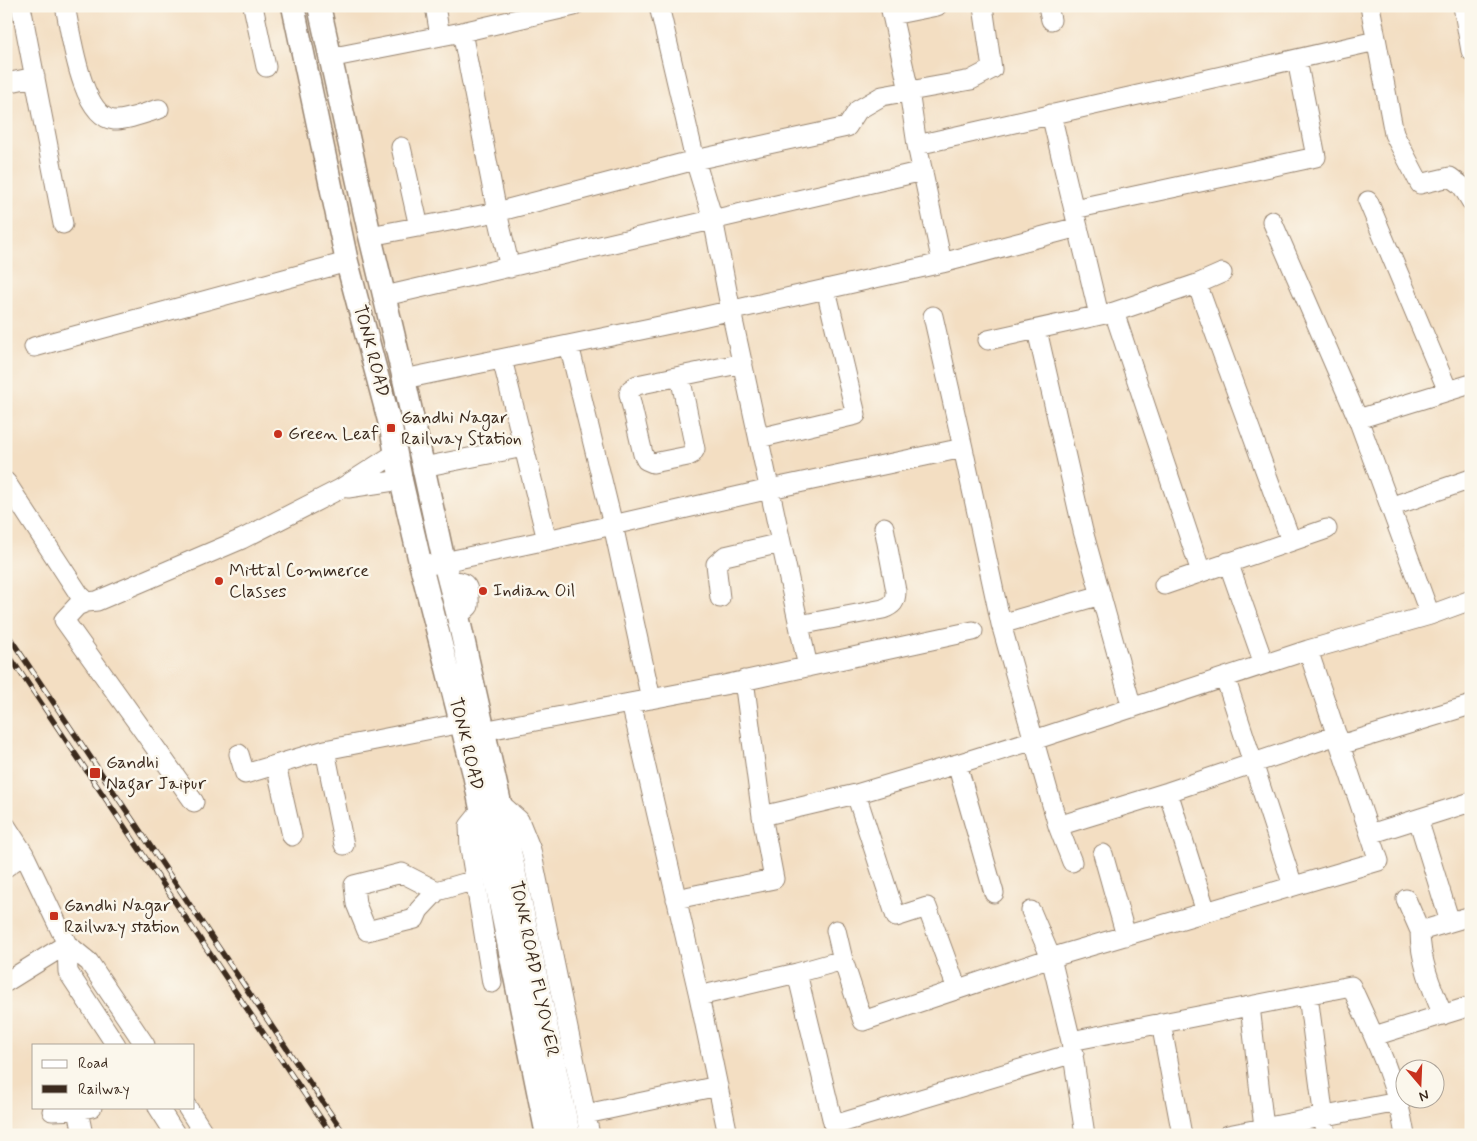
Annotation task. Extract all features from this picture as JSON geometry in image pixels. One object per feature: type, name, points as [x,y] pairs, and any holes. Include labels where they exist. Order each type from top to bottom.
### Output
[{"type":"main road","name":"TONK ROAD","points":[[293,6],[347,262],[391,428],[421,566],[462,723],[491,807]]},
{"type":"main road","name":"TONK ROAD","points":[[319,6],[329,58],[404,379],[483,732],[491,807]]},
{"type":"main road","name":"TONK ROAD FLYOVER","points":[[491,807],[547,1135]]},
{"type":"main road","name":"TONK ROAD FLYOVER","points":[[496,837],[569,1135]]},
{"type":"street","points":[[21,6],[63,224]]},
{"type":"street","points":[[65,6],[82,82],[95,108],[103,116],[113,120],[159,110]]},
{"type":"street","points":[[253,6],[266,67]]},
{"type":"street","points":[[435,6],[440,36]]},
{"type":"street","points":[[329,58],[462,32],[574,6]]},
{"type":"street","points":[[658,6],[695,160],[713,219],[808,667]]},
{"type":"street","points":[[937,6],[891,10],[909,91],[923,172],[942,263]]},
{"type":"street","points":[[370,236],[497,212],[570,191],[620,181],[695,160],[847,127],[858,110],[882,96],[971,80],[992,69],[984,6]]},
{"type":"street","points":[[1370,6],[1394,134],[1420,184],[1450,177],[1462,186],[1471,201]]},
{"type":"street","points":[[1463,6],[1471,50]]},
{"type":"street","points":[[462,32],[497,212],[510,268]]},
{"type":"street","points":[[918,145],[1376,41]]},
{"type":"street","points":[[404,379],[731,311],[942,263],[1076,218],[1316,157],[1298,60]]},
{"type":"street","points":[[6,83],[35,78]]},
{"type":"street","points":[[1051,114],[1076,218],[1106,314],[1201,572]]},
{"type":"street","points":[[400,147],[419,227]]},
{"type":"street","points":[[384,296],[923,172]]},
{"type":"street","points":[[1368,201],[1448,391]]},
{"type":"street","points":[[1272,221],[1358,419],[1430,614]]},
{"type":"street","points":[[34,347],[347,262]]},
{"type":"street","points":[[988,340],[1106,314],[1197,284],[1222,273]]},
{"type":"street","points":[[1197,284],[1291,541]]},
{"type":"street","points":[[759,438],[856,415],[829,302]]},
{"type":"street","points":[[933,316],[1000,624],[1058,826],[1072,862]]},
{"type":"street","points":[[1037,330],[1083,531],[1132,708]]},
{"type":"street","points":[[569,345],[613,525],[651,699]]},
{"type":"street","points":[[502,359],[547,540]]},
{"type":"street","points":[[680,376],[695,449],[688,456],[653,463],[646,460],[643,454],[629,394],[630,390],[637,385],[680,376],[743,363]]},
{"type":"street","points":[[1358,419],[1471,384]]},
{"type":"street","points":[[423,467],[524,446]]},
{"type":"street","points":[[421,566],[446,572],[547,540],[770,489],[963,448]]},
{"type":"street","points":[[194,802],[64,620],[77,606],[110,596],[234,542],[340,489],[396,454]]},
{"type":"street","points":[[1390,507],[1471,479]]},
{"type":"street","points":[[340,489],[401,480]]},
{"type":"street","points":[[6,482],[64,573],[87,602]]},
{"type":"street","points":[[799,625],[883,609],[892,605],[896,600],[896,591],[884,528]]},
{"type":"street","points":[[1164,585],[1327,529]]},
{"type":"street","points":[[720,598],[716,564],[725,556],[782,542]]},
{"type":"street","points":[[1228,562],[1264,664]]},
{"type":"street","points":[[1000,624],[1101,595]]},
{"type":"street","points":[[762,816],[856,794],[956,764],[1264,664],[1471,600]]},
{"type":"street","points":[[483,732],[808,667],[973,631]]},
{"type":"street","points":[[836,930],[843,960],[863,1021],[1051,958],[1379,861],[1308,650]]},
{"type":"street","points":[[1225,677],[1292,886]]},
{"type":"street","points":[[676,899],[774,879],[762,816],[744,680]]},
{"type":"street","points":[[631,703],[699,996],[728,1135]]},
{"type":"street","points":[[1058,826],[1253,764],[1471,705]]},
{"type":"street","points":[[239,754],[245,774],[325,750],[462,723]]},
{"type":"street","points":[[325,750],[344,845]]},
{"type":"street","points":[[956,764],[994,893]]},
{"type":"street","points":[[276,765],[292,836]]},
{"type":"street","points":[[1168,792],[1206,912]]},
{"type":"street","points":[[856,794],[896,916],[927,907],[957,989]]},
{"type":"street","points":[[1370,834],[1471,802]]},
{"type":"street","points":[[492,983],[470,848],[469,826],[491,807],[520,820],[531,850],[590,1135]]},
{"type":"street","points":[[1418,819],[1450,922]]},
{"type":"street","points":[[6,826],[24,854],[67,944],[68,972],[115,1044]]},
{"type":"street","points":[[6,867],[24,854]]},
{"type":"street","points":[[1103,854],[1126,936]]},
{"type":"street","points":[[437,891],[475,880]]},
{"type":"street","points":[[1406,900],[1420,931],[1420,949],[1431,987],[1443,1015]]},
{"type":"street","points":[[1031,911],[1051,958],[1073,1047],[1085,1135]]},
{"type":"street","points":[[1420,931],[1471,916]]},
{"type":"street","points":[[6,982],[67,944]]},
{"type":"street","points":[[67,944],[90,962],[144,1044]]},
{"type":"street","points":[[699,996],[798,974],[843,960]]},
{"type":"street","points":[[798,974],[835,1130],[1073,1047],[1161,1023],[1351,986],[1374,1036],[1394,1091]]},
{"type":"street","points":[[1308,995],[1324,1126]]},
{"type":"street","points":[[1250,1006],[1264,1128]]},
{"type":"street","points":[[1374,1036],[1471,1006]]},
{"type":"street","points":[[1161,1023],[1182,1135]]},
{"type":"street","points":[[586,1114],[718,1086]]},
{"type":"street","points":[[1230,1135],[1264,1128],[1324,1126],[1394,1103]]},
{"type":"street","points":[[159,1108],[176,1135]]},
{"type":"street","points":[[188,1108],[205,1135]]},
{"type":"street","points":[[1400,1108],[1405,1135]]},
{"type":"street","points":[[52,1110],[85,1109],[83,1135]]},
{"type":"railway","points":[[6,632],[345,1135]]},
{"type":"railway","points":[[6,651],[332,1135]]},
{"type":"place","name":"Gandhi Nagar Railway Station","points":[[391,428]]},
{"type":"place","name":"Green Leaf","points":[[278,434]]},
{"type":"place","name":"Mittal Commerce Classes","points":[[219,581]]},
{"type":"place","name":"Indian Oil","points":[[483,591]]},
{"type":"place","name":"Gandhi Nagar Jaipur","points":[[95,773]]},
{"type":"place","name":"Gandhi Nagar Railway station","points":[[54,916]]}]
